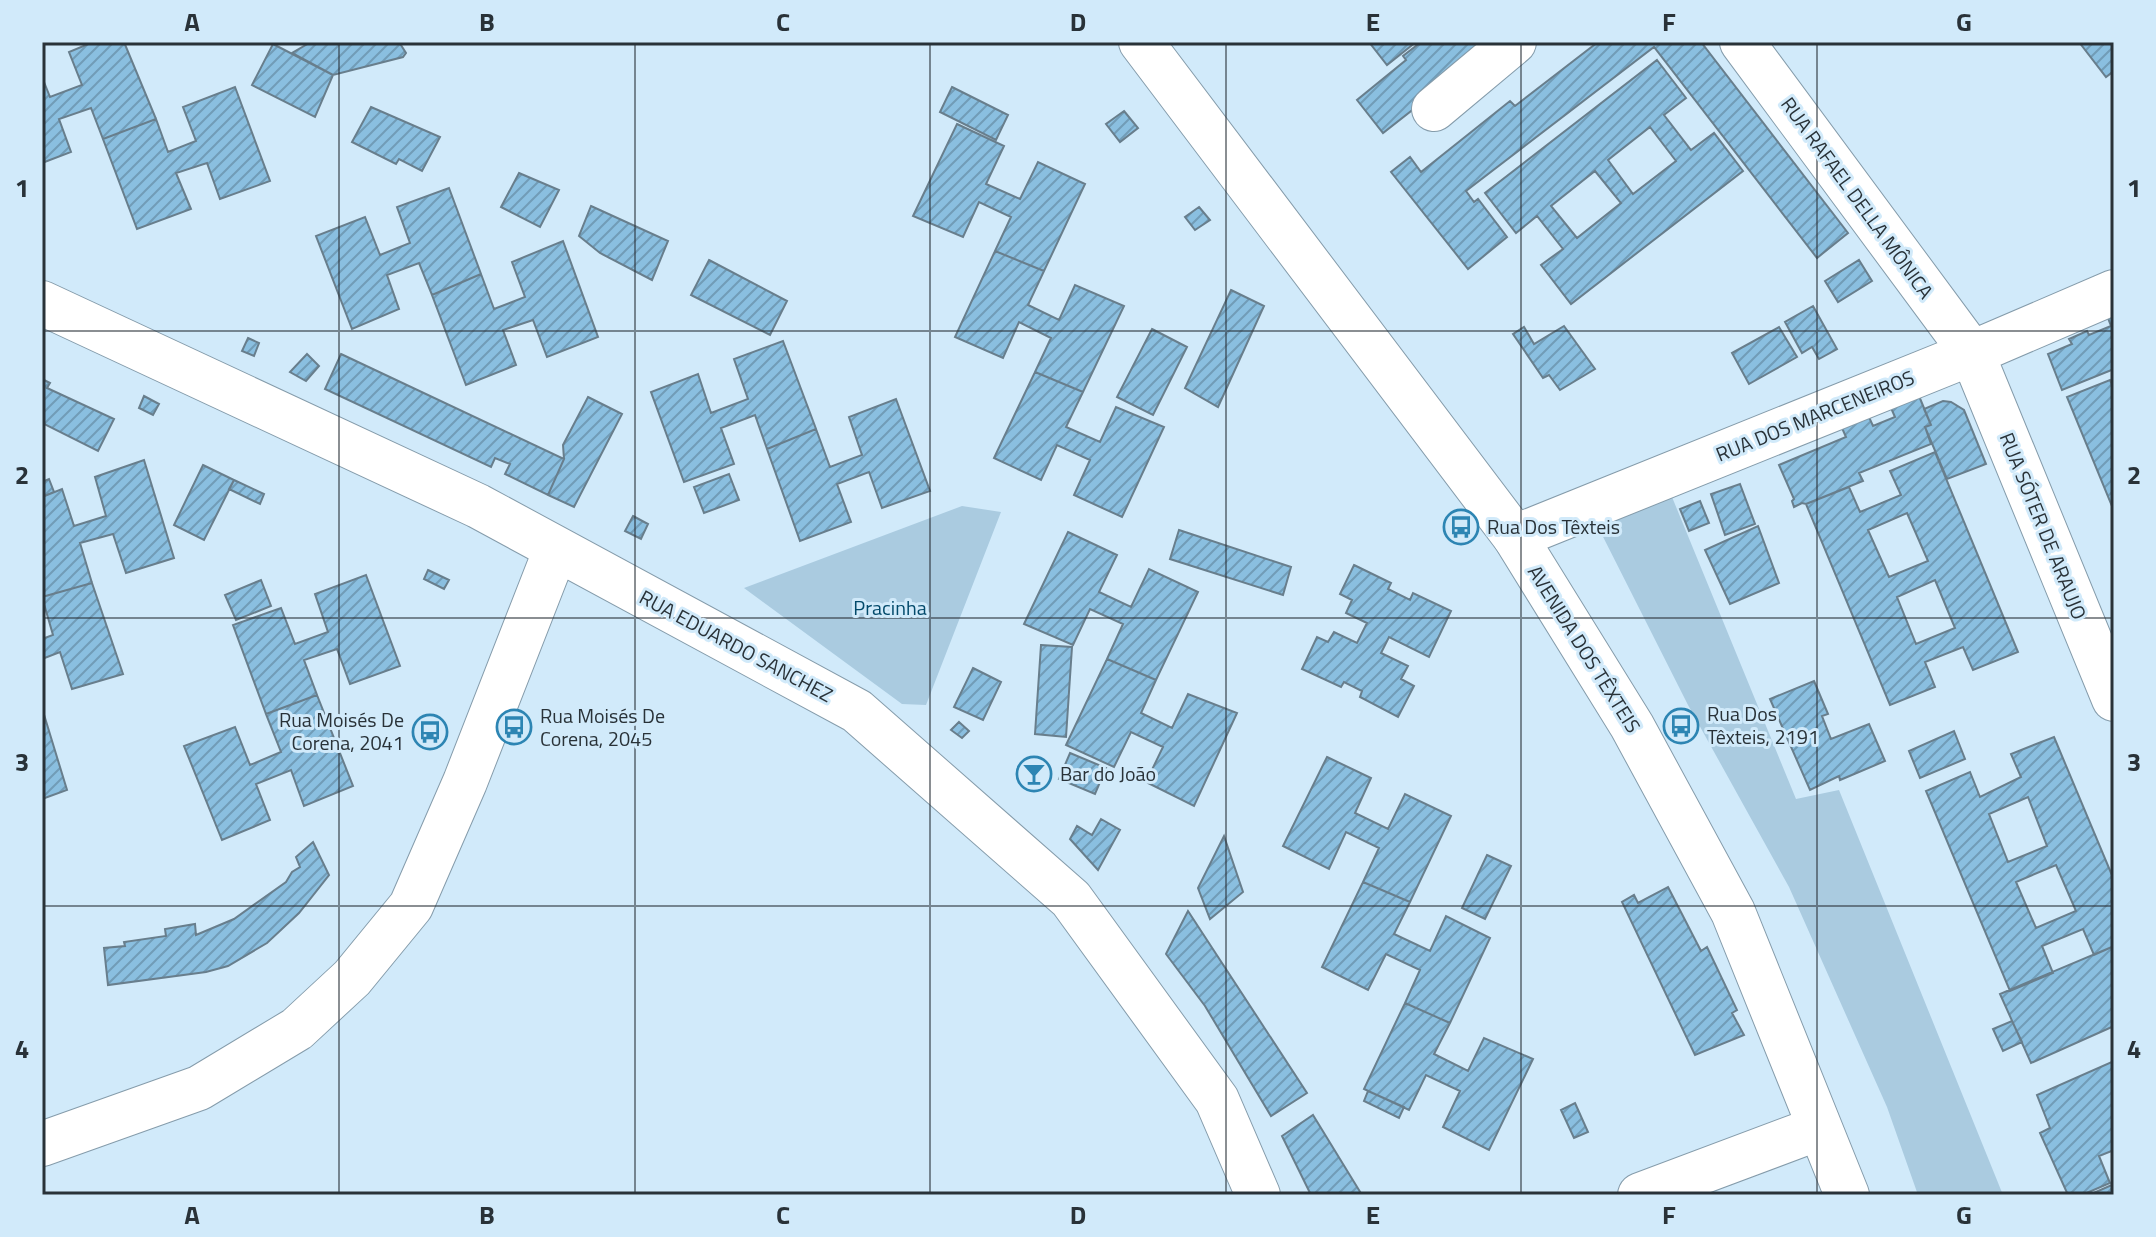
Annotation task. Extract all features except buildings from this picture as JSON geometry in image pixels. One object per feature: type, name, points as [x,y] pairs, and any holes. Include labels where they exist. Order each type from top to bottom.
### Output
[{"type":"street","name":"AVENIDA DOS TÊXTEIS","points":[[1141,42],[1515,537],[1632,726],[1733,912],[1847,1195]]},
{"type":"street","points":[[1434,109],[1514,42]]},
{"type":"street","name":"RUA RAFAEL DELLA MÔNICA","points":[[1742,42],[1972,353]]},
{"type":"street","name":"RUA DOS MARCENEIROS","points":[[1515,537],[1972,353],[2114,292]]},
{"type":"street","name":"RUA EDUARDO SANCHEZ","points":[[42,303],[478,506],[857,711],[1071,899],[1217,1100],[1258,1195]]},
{"type":"street","name":"RUA SÓTER DE ARAUJO","points":[[1972,353],[2114,699]]},
{"type":"street","points":[[42,1144],[199,1088],[297,1029],[352,978],[411,906],[465,782],[556,549]]},
{"type":"street","points":[[1640,1195],[1819,1128]]},
{"type":"green space","points":[[1672,497],[1796,799],[1839,790],[2003,1195],[1918,1195],[1887,1107],[1789,887],[1688,705],[1591,513]]},
{"type":"green space","name":"Pracinha","points":[[962,506],[1001,512],[926,705],[902,704],[744,588]]},
{"type":"place","name":"Rua Dos Têxteis","points":[[1461,527]]},
{"type":"place","name":"Rua Dos Têxteis, 2191","points":[[1681,726]]},
{"type":"place","name":"Rua Moisés De Corena, 2045","points":[[514,727]]},
{"type":"place","name":"Rua Moisés De Corena, 2041","points":[[430,732]]},
{"type":"place","name":"Bar do João","points":[[1034,774]]}]
